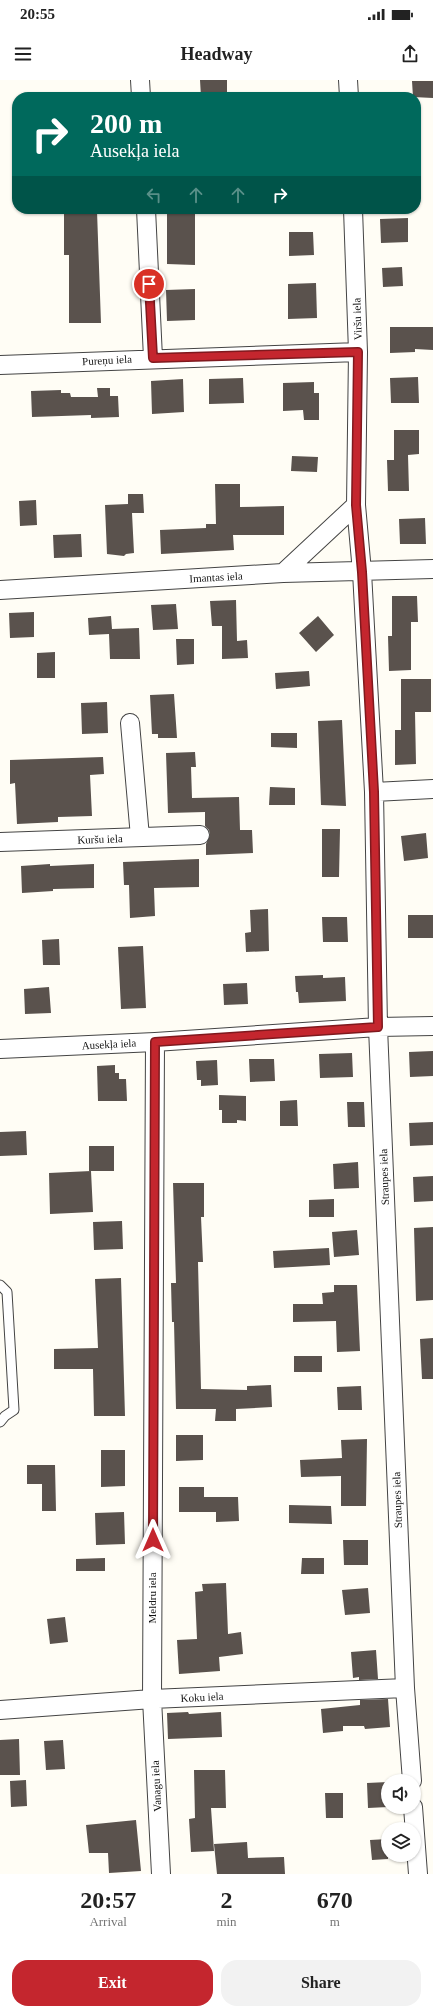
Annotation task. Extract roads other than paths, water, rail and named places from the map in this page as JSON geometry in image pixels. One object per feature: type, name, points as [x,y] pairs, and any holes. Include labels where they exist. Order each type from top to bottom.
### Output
[{"type":"street","points":[[140,80],[141,92]]},
{"type":"street","points":[[348,80],[349,92]]},
{"type":"street","points":[[146,214],[153,358]]},
{"type":"street","name":"Viršu iela","points":[[353,214],[358,352],[356,505],[362,572]]},
{"type":"street","name":"Pureņu iela","points":[[0,365],[153,358],[358,352]]},
{"type":"street","points":[[283,573],[356,505]]},
{"type":"street","name":"Imantas iela","points":[[0,590],[283,573],[433,569]]},
{"type":"street","name":"Straupes iela","points":[[362,572],[374,792],[378,1027],[405,1688],[411,1774]]},
{"type":"street","points":[[130,723],[140,837]]},
{"type":"street","points":[[374,792],[433,788]]},
{"type":"street","name":"Kuršu iela","points":[[0,842],[200,835]]},
{"type":"street","name":"Ausekļa iela","points":[[0,1049],[155,1042],[378,1027],[433,1026]]},
{"type":"street","name":"Meldru iela","points":[[152,1699],[155,1042]]},
{"type":"street","name":"Koku iela","points":[[0,1710],[152,1699],[405,1688]]},
{"type":"street","name":"Vanagu iela","points":[[152,1699],[161,1874]]},
{"type":"street","points":[[414,1814],[418,1874]]},
{"type":"lane","points":[[0,1284],[7,1292],[14,1410],[5,1416],[0,1422]]}]
